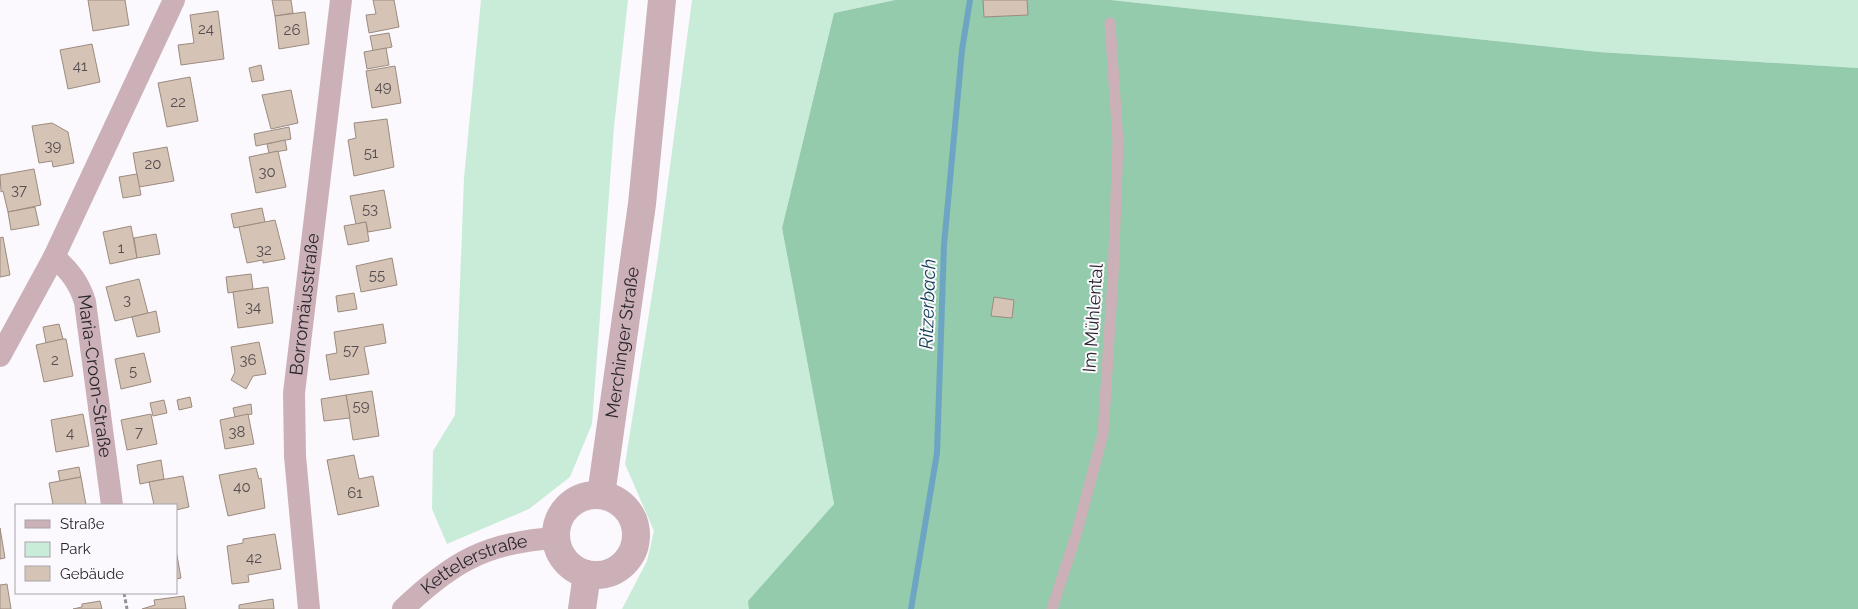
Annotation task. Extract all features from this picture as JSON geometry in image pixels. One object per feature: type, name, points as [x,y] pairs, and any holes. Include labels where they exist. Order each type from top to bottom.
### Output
[{"type":"street","points":[[0,356],[54,256],[174,0]]},
{"type":"street","name":"Borromäusstraße","points":[[309,609],[295,456],[294,393],[341,0]]},
{"type":"street","name":"Merchinger Straße","points":[[601,495],[644,190],[662,0]]},
{"type":"street","name":"Maria-Croon-Straße","points":[[54,256],[69,270],[80,285],[85,302],[112,504]]},
{"type":"street","points":[[589,495],[601,495],[613,499],[628,512],[635,529],[635,542],[631,554],[623,564],[612,571],[600,574],[587,574],[575,569],[566,561],[559,550],[556,538],[557,526],[561,515],[578,499],[589,495]]},
{"type":"street","name":"Kettelerstraße","points":[[403,609],[428,585],[466,558],[514,542],[556,538]]},
{"type":"street","points":[[582,609],[587,574]]},
{"type":"lane","name":"Im Mühlental","points":[[1052,609],[1076,535],[1103,434],[1113,277],[1118,142],[1110,23]]},
{"type":"path","points":[[124,594],[127,609]]},
{"type":"green space","points":[[481,0],[628,0],[614,127],[592,424],[570,477],[529,509],[447,544],[432,509],[433,451],[455,415],[464,178]]},
{"type":"green space","points":[[692,0],[895,0],[834,13],[782,228],[834,504],[749,601],[749,609],[622,609],[647,561],[654,531],[625,464],[658,257]]},
{"type":"green space","points":[[895,0],[1111,0],[1599,52],[1858,68],[1858,609],[749,609],[748,601],[834,504],[782,228],[834,13]]},
{"type":"green space","points":[[1111,0],[1858,0],[1858,68],[1599,52]]},
{"type":"building","points":[[88,0],[125,0],[129,25],[93,31]]},
{"type":"building","points":[[272,0],[291,0],[293,13],[275,16]]},
{"type":"building","points":[[373,0],[394,0],[399,27],[369,33],[366,15],[376,14]]},
{"type":"building","points":[[983,0],[1027,0],[1028,15],[984,17]]},
{"type":"building","points":[[218,11],[224,59],[181,65],[178,45],[194,43],[190,15]]},
{"type":"building","points":[[305,12],[309,44],[279,49],[275,16]]},
{"type":"building","points":[[389,33],[392,47],[373,51],[370,36]]},
{"type":"building","points":[[92,44],[100,82],[68,89],[60,50]]},
{"type":"building","points":[[386,48],[389,65],[367,69],[364,52]]},
{"type":"building","points":[[261,65],[264,80],[252,82],[249,68]]},
{"type":"building","points":[[395,66],[401,103],[372,108],[366,71]]},
{"type":"building","points":[[190,77],[198,121],[167,127],[158,83]]},
{"type":"building","points":[[291,90],[298,123],[271,129],[262,95]]},
{"type":"building","points":[[387,119],[394,167],[354,176],[348,140],[356,138],[354,123]]},
{"type":"building","points":[[52,123],[68,132],[74,163],[53,167],[52,161],[39,163],[32,126]]},
{"type":"building","points":[[289,127],[291,139],[256,146],[254,134]]},
{"type":"building","points":[[285,140],[287,150],[269,153],[267,144]]},
{"type":"building","points":[[167,147],[174,181],[139,187],[133,153]]},
{"type":"building","points":[[278,151],[286,187],[256,193],[249,157]]},
{"type":"building","points":[[34,169],[41,205],[8,212],[3,191],[1,192],[0,175]]},
{"type":"building","points":[[137,174],[141,195],[123,198],[119,177]]},
{"type":"building","points":[[384,190],[391,228],[368,232],[366,222],[356,224],[350,196]]},
{"type":"building","points":[[35,207],[39,225],[11,230],[8,212]]},
{"type":"building","points":[[262,208],[265,222],[234,228],[231,214]]},
{"type":"building","points":[[275,220],[285,259],[263,263],[263,260],[247,263],[239,227]]},
{"type":"building","points":[[366,222],[369,241],[348,245],[344,226]]},
{"type":"building","points":[[131,226],[137,258],[110,264],[103,232]]},
{"type":"building","points":[[156,234],[160,254],[137,258],[134,238]]},
{"type":"building","points":[[3,237],[10,275],[0,277],[0,238]]},
{"type":"building","points":[[392,258],[397,285],[361,292],[356,266]]},
{"type":"building","points":[[251,274],[253,289],[228,293],[226,277]]},
{"type":"building","points":[[139,279],[148,313],[115,321],[106,287]]},
{"type":"building","points":[[268,287],[273,323],[238,328],[233,292]]},
{"type":"building","points":[[354,293],[357,309],[338,312],[336,296]]},
{"type":"building","points":[[994,297],[1014,300],[1012,318],[991,316]]},
{"type":"building","points":[[156,311],[160,332],[137,337],[132,317]]},
{"type":"building","points":[[59,324],[63,339],[46,343],[43,327]]},
{"type":"building","points":[[383,324],[386,343],[364,347],[369,374],[330,380],[326,355],[337,353],[334,332]]},
{"type":"building","points":[[66,339],[73,376],[44,382],[36,345]]},
{"type":"building","points":[[259,342],[266,374],[253,376],[246,389],[231,380],[235,372],[231,347]]},
{"type":"building","points":[[144,353],[151,382],[121,389],[115,359]]},
{"type":"building","points":[[372,391],[379,436],[353,440],[346,395]]},
{"type":"building","points":[[346,395],[350,418],[324,421],[321,399]]},
{"type":"building","points":[[190,397],[192,407],[179,410],[177,400]]},
{"type":"building","points":[[164,400],[167,413],[153,416],[150,403]]},
{"type":"building","points":[[251,404],[252,414],[235,417],[233,408]]},
{"type":"building","points":[[83,414],[89,446],[56,452],[51,420]]},
{"type":"building","points":[[151,414],[157,444],[127,450],[121,420]]},
{"type":"building","points":[[248,414],[254,444],[225,449],[220,420]]},
{"type":"building","points":[[354,455],[359,479],[373,476],[379,506],[338,515],[327,460]]},
{"type":"building","points":[[161,460],[164,479],[140,484],[137,465]]},
{"type":"building","points":[[79,467],[81,477],[60,481],[58,471]]},
{"type":"building","points":[[256,468],[259,479],[261,478],[265,508],[228,516],[219,475]]},
{"type":"building","points":[[183,476],[189,507],[178,510],[178,504],[154,504],[149,482]]},
{"type":"building","points":[[81,477],[86,504],[53,504],[49,483]]},
{"type":"building","points":[[0,528],[5,558],[0,559]]},
{"type":"building","points":[[275,534],[281,569],[248,575],[249,582],[232,584],[227,546],[243,543],[243,539]]},
{"type":"building","points":[[178,561],[181,578],[178,579]]},
{"type":"building","points":[[7,584],[11,609],[0,609],[0,585]]},
{"type":"building","points":[[184,596],[186,609],[142,609],[155,605],[154,600]]},
{"type":"building","points":[[273,599],[274,609],[239,609],[239,605]]},
{"type":"building","points":[[100,601],[102,609],[73,609],[82,607],[82,604]]},
{"type":"waterway","name":"Ritzerbach","points":[[911,609],[937,453],[944,245],[962,50],[970,0]]}]
